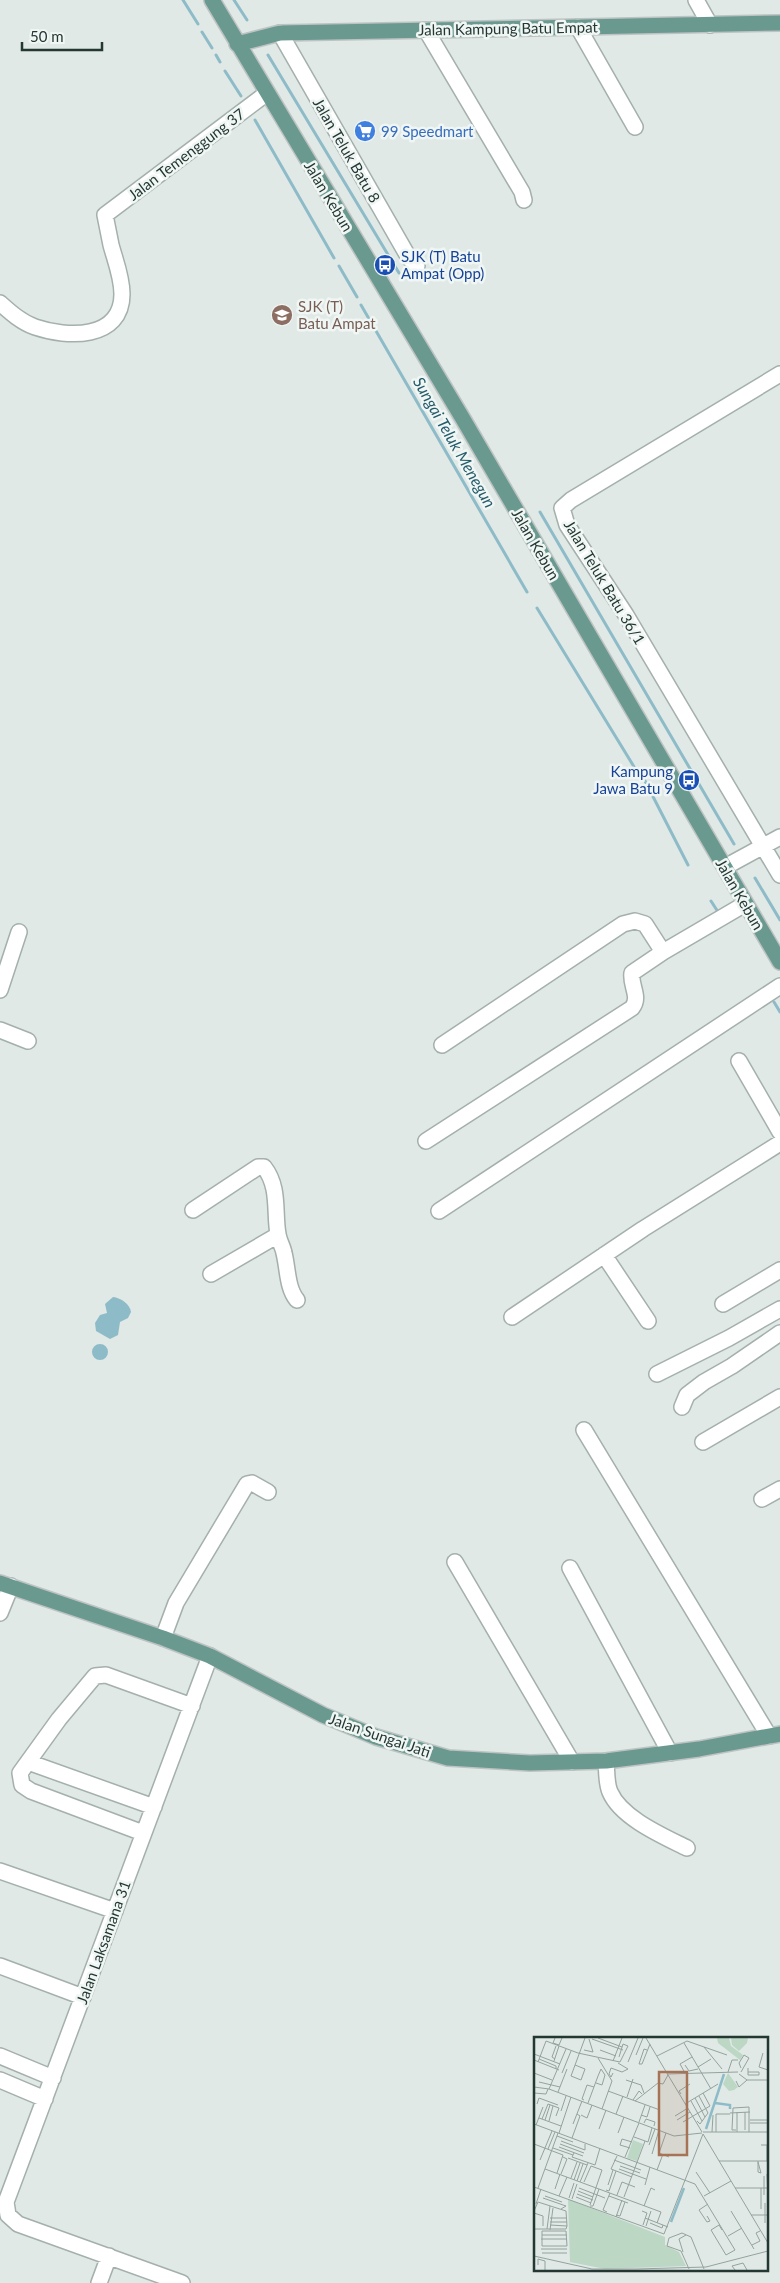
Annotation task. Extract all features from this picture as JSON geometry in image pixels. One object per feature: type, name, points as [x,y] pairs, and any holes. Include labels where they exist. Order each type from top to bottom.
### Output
[{"type":"main road","name":"Jalan Kebun","points":[[212,0],[463,419],[780,962]]},
{"type":"main road","name":"Jalan Kampung Batu Empat","points":[[237,44],[280,33],[780,23]]},
{"type":"main road","name":"Jalan Sungai Jati","points":[[4,1583],[210,1656],[323,1715],[376,1737],[448,1758],[477,1761],[606,1761],[670,1753],[774,1735]]},
{"type":"street","points":[[696,0],[710,24]]},
{"type":"street","points":[[578,27],[635,128]]},
{"type":"street","points":[[426,30],[522,192],[524,200]]},
{"type":"street","name":"Jalan Teluk Batu 8","points":[[280,33],[409,258],[417,266]]},
{"type":"street","name":"Jalan Temenggung 37","points":[[0,303],[13,315],[33,326],[67,334],[87,333],[115,320],[119,312],[122,293],[106,214],[267,93]]},
{"type":"street","name":"Jalan Teluk Batu 36/1","points":[[780,374],[571,500],[562,508],[567,526],[626,615],[780,875]]},
{"type":"street","points":[[725,867],[780,837]]},
{"type":"street","points":[[426,1141],[632,1008],[636,1003],[637,997],[631,982],[632,973],[663,952],[745,904]]},
{"type":"street","points":[[442,1045],[623,924],[634,921],[645,924],[663,952]]},
{"type":"street","points":[[0,990],[18,932]]},
{"type":"street","points":[[439,1211],[780,986]]},
{"type":"street","points":[[0,1030],[28,1041]]},
{"type":"street","points":[[739,1061],[780,1132]]},
{"type":"street","points":[[512,1317],[604,1255],[780,1143]]},
{"type":"street","points":[[193,1210],[258,1167],[264,1168],[268,1172],[276,1201],[278,1235],[284,1251],[292,1294],[297,1300]]},
{"type":"street","points":[[211,1274],[278,1235]]},
{"type":"street","points":[[604,1255],[648,1321]]},
{"type":"street","points":[[723,1304],[780,1270]]},
{"type":"street","points":[[657,1374],[729,1338],[780,1309]]},
{"type":"street","points":[[682,1407],[687,1395],[704,1382],[732,1366],[780,1333]]},
{"type":"street","points":[[703,1442],[780,1397]]},
{"type":"street","points":[[584,1430],[774,1735]]},
{"type":"street","points":[[163,1638],[176,1604],[247,1484],[252,1483],[268,1492]]},
{"type":"street","points":[[762,1500],[780,1489]]},
{"type":"street","points":[[455,1562],[572,1762]]},
{"type":"street","points":[[570,1568],[670,1753]]},
{"type":"street","points":[[0,1613],[4,1583]]},
{"type":"street","name":"Jalan Laksamana 31","points":[[109,2256],[18,2224],[8,2215],[6,2202],[210,1656]]},
{"type":"street","points":[[143,1833],[31,1791],[22,1785],[20,1774],[59,1719],[95,1676],[106,1675],[192,1706]]},
{"type":"street","points":[[606,1761],[609,1789],[615,1802],[627,1813],[657,1833],[687,1848]]},
{"type":"street","points":[[28,1762],[154,1807]]},
{"type":"street","points":[[0,1871],[115,1911]]},
{"type":"street","points":[[1,1970],[83,1997]]},
{"type":"street","points":[[0,2056],[53,2078]]},
{"type":"street","points":[[0,2080],[45,2099]]},
{"type":"street","points":[[99,2283],[109,2256],[182,2283]]},
{"type":"water","points":[[113,1297],[125,1302],[131,1312],[128,1318],[120,1322],[118,1335],[110,1339],[96,1331],[95,1323],[100,1315],[107,1313],[105,1304]]},
{"type":"water","points":[[97,1344],[103,1344],[108,1349],[106,1358],[97,1360],[92,1355],[92,1349]]},
{"type":"waterway","name":"Sungai Teluk Menegun","points":[[183,0],[198,24]]},
{"type":"waterway","points":[[234,0],[247,20]]},
{"type":"waterway","name":"Sungai Teluk Menegun","points":[[202,32],[212,48]]},
{"type":"waterway","name":"Sungai Teluk Menegun","points":[[216,55],[220,62]]},
{"type":"waterway","points":[[268,55],[399,273]]},
{"type":"waterway","name":"Sungai Teluk Menegun","points":[[225,71],[241,96]]},
{"type":"waterway","name":"Sungai Teluk Menegun","points":[[255,120],[334,258]]},
{"type":"waterway","name":"Sungai Teluk Menegun","points":[[339,266],[357,297]]},
{"type":"waterway","name":"Sungai Teluk Menegun","points":[[361,305],[527,592]]},
{"type":"waterway","points":[[540,512],[734,844]]},
{"type":"waterway","name":"Sungai Teluk Menegun","points":[[537,608],[636,770]]},
{"type":"waterway","name":"Sungai Teluk Menegun","points":[[644,779],[688,865]]},
{"type":"waterway","points":[[755,878],[780,920]]},
{"type":"waterway","name":"Sungai Teluk Menegun","points":[[711,901],[720,915]]},
{"type":"waterway","name":"Sungai Teluk Menegun","points":[[774,1002],[780,1012]]},
{"type":"place","name":"99 Speedmart","points":[[365,131]]},
{"type":"place","name":"SJK (T) Batu Ampat (Opp)","points":[[385,265]]},
{"type":"place","name":"SJK (T) Batu Ampat","points":[[282,315]]},
{"type":"place","name":"Kampung Jawa Batu 9","points":[[689,780]]}]
